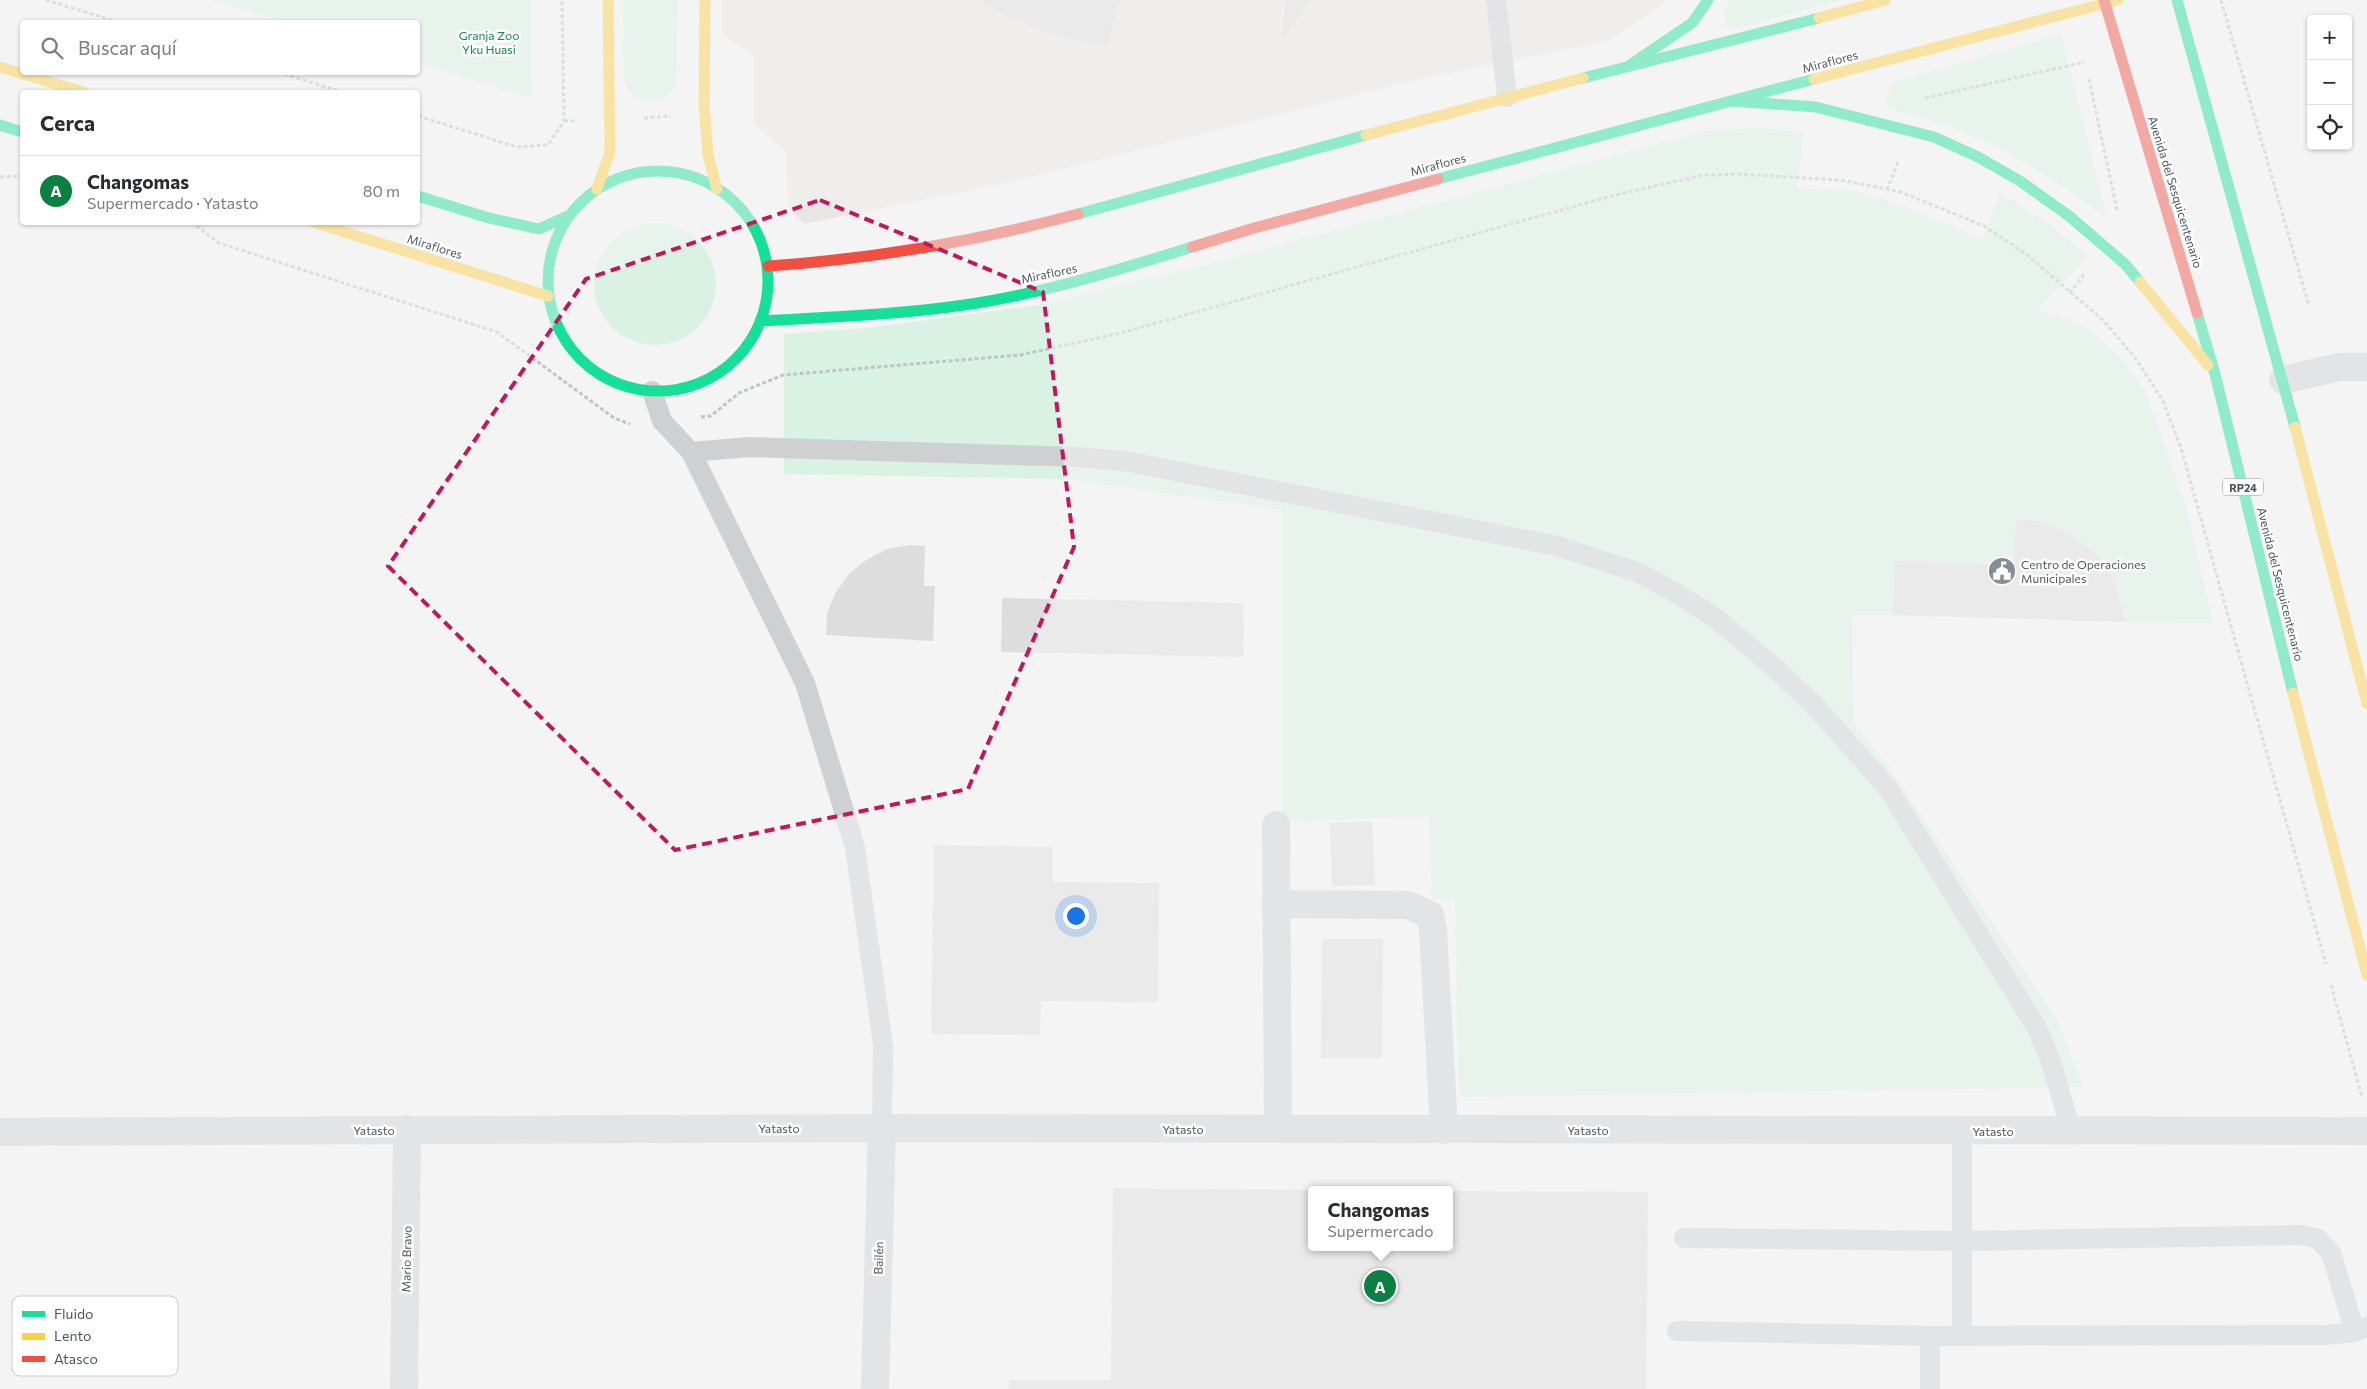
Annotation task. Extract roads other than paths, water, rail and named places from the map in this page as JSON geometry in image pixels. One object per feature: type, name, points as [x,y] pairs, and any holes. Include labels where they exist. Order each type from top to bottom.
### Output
[{"type":"street","points":[[597,189],[610,152],[608,0]]},
{"type":"street","points":[[705,0],[704,104],[708,155],[717,189]]},
{"type":"street","points":[[1627,67],[1692,23],[1708,0]]},
{"type":"street","points":[[768,266],[840,260],[973,240],[1063,218],[1508,98],[1885,0]]},
{"type":"street","name":"Miraflores","points":[[760,321],[879,314],[965,305],[1085,280],[1254,228],[2104,2],[2118,0]]},
{"type":"street","points":[[2177,0],[2283,380],[2367,704]]},
{"type":"street","name":"Avenida del Sesquicentenario","points":[[2104,2],[2216,374],[2293,691],[2367,974]]},
{"type":"street","points":[[0,67],[20,73]]},
{"type":"street","points":[[27,75],[76,90]]},
{"type":"street","points":[[1731,101],[1816,107],[1934,137],[1978,156],[2020,181],[2069,216],[2125,264],[2216,374]]},
{"type":"street","points":[[0,125],[20,131]]},
{"type":"street","points":[[668,171],[697,176],[717,189],[735,201],[757,231],[768,266],[767,304],[753,339],[728,367],[696,386],[660,393],[623,387],[590,369],[570,348],[556,324],[548,296],[548,267],[556,240],[570,215],[597,189],[631,174],[668,171]]},
{"type":"street","points":[[420,197],[489,218],[538,229],[570,215]]},
{"type":"street","name":"Miraflores","points":[[323,225],[548,296]]},
{"type":"street","points":[[2283,380],[2339,367],[2367,367]]},
{"type":"street","points":[[1276,824],[1278,1129]]},
{"type":"street","points":[[1276,904],[1408,905],[1430,915],[1433,929],[1444,1130]]},
{"type":"street","name":"Yatasto","points":[[0,1132],[882,1128],[1962,1131],[2071,1130],[2366,1119]]},
{"type":"street","name":"Bailén","points":[[875,1389],[882,1128]]},
{"type":"street","name":"Mario Bravo","points":[[404,1389],[407,1129]]},
{"type":"lane","points":[[1496,0],[1508,98]]},
{"type":"lane","points":[[652,392],[662,421],[691,452],[805,683],[855,847],[883,1045],[882,1128]]},
{"type":"lane","points":[[691,452],[749,447],[1078,457],[1130,462],[1557,546],[1637,572],[1673,591],[1717,619],[1775,668],[1814,705],[1886,787],[2037,1028],[2050,1062],[2071,1130]]},
{"type":"lane","points":[[1962,1131],[1962,1336]]},
{"type":"lane","points":[[1676,1331],[1930,1336],[2325,1336],[2361,1329],[2331,1253],[2318,1239],[2302,1235],[1962,1241],[1684,1238]]},
{"type":"lane","points":[[1930,1336],[1930,1389]]},
{"type":"place","name":"Centro de Operaciones Municipales","points":[[2002,571]]},
{"type":"place","name":"Changomas","points":[[1380,1286]]},
{"type":"park label","name":"Granja Zoo Yku Huasi","points":[[489,42]]}]
